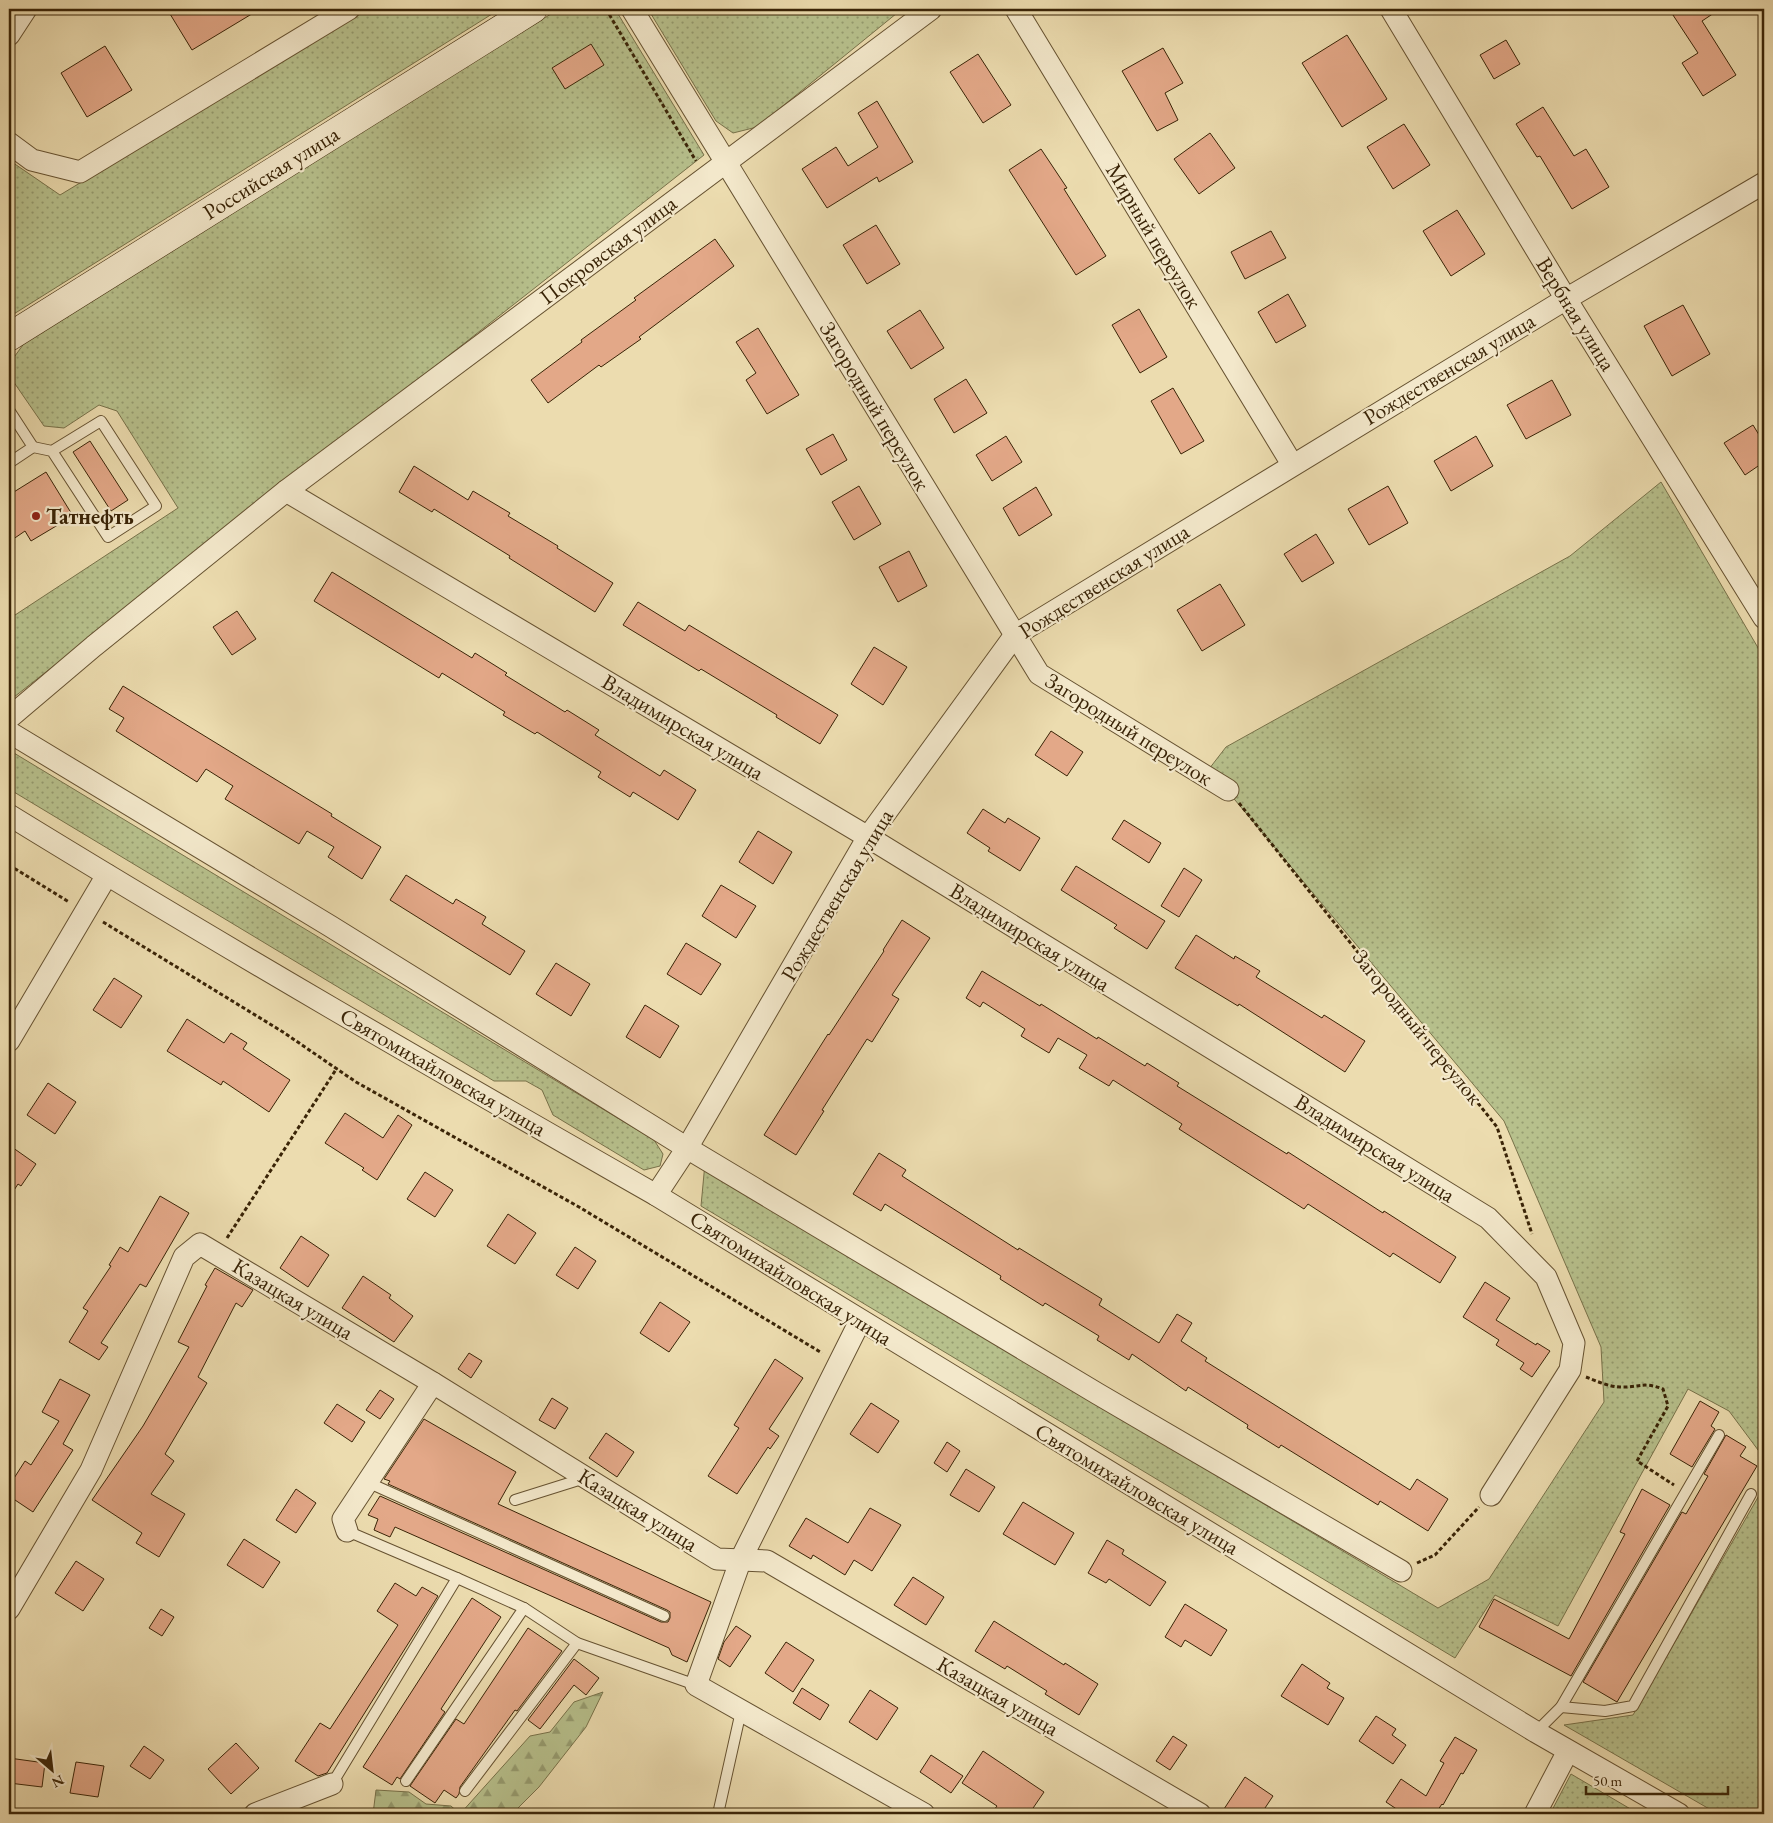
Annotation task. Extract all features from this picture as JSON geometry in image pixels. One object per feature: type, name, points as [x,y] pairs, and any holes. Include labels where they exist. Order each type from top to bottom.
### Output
[{"type":"main road","name":"Российская улица","points":[[9,337],[533,9]]},
{"type":"street","points":[[9,35],[26,9]]},
{"type":"street","points":[[9,143],[32,160],[80,172],[349,9]]},
{"type":"street","name":"Загородный переулок","points":[[632,9],[1039,674],[1228,790]]},
{"type":"street","name":"Покровская улица","points":[[9,718],[94,646],[286,491],[931,9]]},
{"type":"street","name":"Мирный переулок","points":[[1016,9],[1292,464]]},
{"type":"street","name":"Вербная улица","points":[[1391,9],[1566,299],[1764,618]]},
{"type":"street","name":"Рождественская улица","points":[[656,1195],[686,1148],[868,837],[1015,635],[1292,464],[1566,299],[1764,183]]},
{"type":"street","name":"Владимирская улица","points":[[286,491],[868,837],[1488,1218],[1546,1277],[1574,1343],[1570,1370],[1491,1495]]},
{"type":"street","points":[[9,732],[330,926],[686,1148],[1106,1399],[1401,1571]]},
{"type":"street","name":"Святомихайловская улица","points":[[9,814],[107,875],[656,1195],[1536,1732],[1679,1814]]},
{"type":"street","points":[[9,1041],[107,875]]},
{"type":"street","name":"Казацкая улица","points":[[9,1609],[91,1470],[184,1257],[200,1244],[433,1383],[717,1559],[767,1560],[1200,1814]]},
{"type":"street","points":[[860,1321],[741,1559],[696,1686],[924,1814]]},
{"type":"street","points":[[347,1531],[344,1519],[433,1383]]},
{"type":"street","points":[[1535,1814],[1568,1751]]},
{"type":"street","points":[[255,1814],[332,1784]]},
{"type":"lane","points":[[9,410],[33,447],[52,451],[101,421],[156,506],[108,538],[52,451]]},
{"type":"lane","points":[[9,463],[33,447]]},
{"type":"lane","points":[[1536,1732],[1561,1708],[1719,1435]]},
{"type":"lane","points":[[515,1500],[586,1478]]},
{"type":"lane","points":[[367,1482],[664,1616]]},
{"type":"lane","points":[[1561,1708],[1605,1711],[1633,1706],[1751,1494]]},
{"type":"lane","points":[[347,1531],[524,1608],[577,1643],[696,1686]]},
{"type":"lane","points":[[332,1784],[457,1578]]},
{"type":"lane","points":[[406,1781],[524,1608]]},
{"type":"lane","points":[[465,1791],[577,1643]]},
{"type":"lane","points":[[718,1814],[741,1711]]},
{"type":"path","points":[[606,9],[705,177]]},
{"type":"path","name":"Загородный переулок","points":[[1228,790],[1497,1127],[1534,1240]]},
{"type":"path","points":[[9,865],[283,1032],[356,1082],[579,1207],[839,1364]]},
{"type":"path","points":[[217,1254],[337,1068]]},
{"type":"path","points":[[1570,1370],[1597,1381],[1620,1387],[1637,1384],[1652,1385],[1663,1389],[1668,1406],[1637,1461],[1686,1493]]},
{"type":"path","points":[[1401,1571],[1435,1555],[1491,1495]]},
{"type":"green space","points":[[368,9],[500,9],[9,317],[9,160],[60,195]]},
{"type":"green space","points":[[559,9],[615,9],[704,155],[9,701],[9,619],[178,508],[117,411],[99,405],[64,428],[44,426],[13,381],[12,360],[28,338]]},
{"type":"green space","points":[[648,9],[902,9],[757,127],[733,133],[716,121]]},
{"type":"green space","points":[[1661,482],[1764,658],[1764,1458],[1729,1411],[1688,1389],[1558,1626],[1495,1595],[1455,1658],[701,1206],[705,1163],[1147,1434],[1438,1608],[1489,1579],[1604,1402],[1601,1347],[1504,1121],[1209,769],[1226,747],[1570,556]]},
{"type":"green space","points":[[9,750],[654,1140],[663,1154],[660,1166],[644,1170],[553,1115],[542,1090],[526,1081],[494,1081],[9,789]]},
{"type":"green space","points":[[1764,1479],[1764,1814],[1718,1814],[1564,1725],[1633,1715],[1761,1492]]},
{"type":"green space","points":[[603,1692],[586,1727],[539,1787],[512,1814],[460,1814],[530,1736],[550,1732],[574,1702]]},
{"type":"green space","points":[[1571,1774],[1639,1814],[1550,1814]]},
{"type":"green space","points":[[376,1790],[409,1792],[426,1804],[451,1806],[460,1814],[373,1814]]},
{"type":"building","points":[[167,9],[260,9],[192,50]]},
{"type":"building","points":[[1669,9],[1720,9],[1702,21],[1736,75],[1703,96],[1682,63],[1698,53]]},
{"type":"building","points":[[1347,35],[1387,99],[1342,127],[1302,63]]},
{"type":"building","points":[[1506,40],[1520,64],[1494,79],[1480,55]]},
{"type":"building","points":[[591,44],[604,65],[565,89],[552,68]]},
{"type":"building","points":[[105,46],[132,90],[87,117],[61,73]]},
{"type":"building","points":[[1163,48],[1183,83],[1165,93],[1178,120],[1157,131],[1122,71]]},
{"type":"building","points":[[978,54],[1011,105],[983,123],[950,72]]},
{"type":"building","points":[[877,101],[913,162],[879,182],[877,177],[827,208],[802,169],[836,147],[848,166],[878,147],[858,113]]},
{"type":"building","points":[[1543,107],[1574,156],[1586,149],[1609,187],[1572,209],[1540,156],[1537,157],[1516,124]]},
{"type":"building","points":[[1404,124],[1430,165],[1393,189],[1367,147]]},
{"type":"building","points":[[1210,133],[1235,168],[1199,194],[1174,159]]},
{"type":"building","points":[[1041,149],[1067,188],[1064,189],[1106,256],[1076,275],[1009,170]]},
{"type":"building","points":[[1457,210],[1485,254],[1451,276],[1423,231]]},
{"type":"building","points":[[876,225],[900,264],[867,284],[843,245]]},
{"type":"building","points":[[1271,231],[1286,258],[1245,279],[1231,252]]},
{"type":"building","points":[[715,239],[734,266],[639,337],[641,339],[601,367],[599,365],[548,403],[531,380],[582,342],[581,340],[636,300],[634,298]]},
{"type":"building","points":[[1288,294],[1306,326],[1276,343],[1258,312]]},
{"type":"building","points":[[1683,305],[1710,354],[1672,376],[1644,326]]},
{"type":"building","points":[[1139,309],[1167,357],[1140,373],[1112,325]]},
{"type":"building","points":[[920,310],[944,348],[911,369],[887,331]]},
{"type":"building","points":[[758,328],[799,395],[767,414],[746,380],[756,373],[736,342]]},
{"type":"building","points":[[966,379],[987,413],[954,433],[934,399]]},
{"type":"building","points":[[1552,380],[1571,415],[1526,439],[1507,405]]},
{"type":"building","points":[[1173,388],[1204,441],[1181,454],[1151,401]]},
{"type":"building","points":[[1753,425],[1764,443],[1764,462],[1745,475],[1724,443]]},
{"type":"building","points":[[833,434],[847,460],[821,475],[806,449]]},
{"type":"building","points":[[1006,436],[1022,462],[992,481],[976,455]]},
{"type":"building","points":[[1476,436],[1493,466],[1451,491],[1434,461]]},
{"type":"building","points":[[90,441],[128,500],[111,511],[73,452]]},
{"type":"building","points":[[414,466],[468,500],[473,491],[510,513],[508,516],[558,546],[557,548],[613,583],[595,612],[434,509],[432,512],[399,492]]},
{"type":"building","points":[[46,472],[73,516],[31,541],[25,531],[9,542],[9,495]]},
{"type":"building","points":[[859,486],[881,524],[854,540],[832,502]]},
{"type":"building","points":[[1388,486],[1408,523],[1369,545],[1348,509]]},
{"type":"building","points":[[1036,487],[1052,515],[1019,536],[1003,508]]},
{"type":"building","points":[[1316,534],[1334,563],[1302,582],[1284,554]]},
{"type":"building","points":[[909,551],[927,586],[898,602],[879,567]]},
{"type":"building","points":[[332,572],[472,658],[475,653],[507,673],[505,675],[565,712],[567,710],[599,730],[595,735],[660,776],[664,770],[696,790],[678,820],[633,792],[630,797],[598,777],[601,772],[537,732],[535,734],[503,715],[505,712],[442,673],[439,678],[314,601]]},
{"type":"building","points":[[1220,584],[1245,625],[1202,651],[1177,610]]},
{"type":"building","points":[[638,602],[685,631],[689,625],[838,715],[820,744],[776,717],[777,715],[701,669],[699,671],[623,625]]},
{"type":"building","points":[[237,611],[256,639],[232,655],[213,627]]},
{"type":"building","points":[[874,647],[907,667],[883,705],[851,684]]},
{"type":"building","points":[[123,686],[332,814],[331,816],[381,847],[362,879],[328,857],[334,847],[307,831],[299,844],[225,799],[233,786],[206,769],[197,782],[116,731],[124,718],[109,709]]},
{"type":"building","points":[[1051,731],[1083,752],[1067,776],[1035,755]]},
{"type":"building","points":[[983,809],[1005,823],[1008,818],[1040,838],[1020,871],[988,851],[990,848],[967,833]]},
{"type":"building","points":[[1124,820],[1161,843],[1149,863],[1112,839]]},
{"type":"building","points":[[758,831],[792,852],[773,884],[739,862]]},
{"type":"building","points":[[1076,866],[1165,921],[1147,949],[1114,928],[1117,925],[1061,890]]},
{"type":"building","points":[[1184,868],[1202,880],[1179,917],[1161,906]]},
{"type":"building","points":[[406,875],[453,904],[456,899],[486,917],[482,924],[525,951],[510,975],[390,900]]},
{"type":"building","points":[[721,885],[756,906],[736,938],[702,916]]},
{"type":"building","points":[[902,920],[930,938],[892,995],[899,999],[872,1042],[867,1039],[796,1155],[764,1135],[828,1034],[884,951]]},
{"type":"building","points":[[1196,935],[1234,959],[1235,956],[1260,971],[1256,977],[1322,1018],[1324,1015],[1365,1041],[1345,1072],[1239,1004],[1238,1006],[1175,968]]},
{"type":"building","points":[[686,943],[721,964],[701,995],[667,974]]},
{"type":"building","points":[[556,963],[590,984],[571,1016],[536,994]]},
{"type":"building","points":[[982,971],[1145,1066],[1147,1063],[1179,1083],[1177,1086],[1287,1154],[1288,1152],[1456,1257],[1440,1283],[1393,1253],[1390,1257],[1308,1204],[1304,1209],[1179,1129],[1182,1124],[1113,1080],[1109,1086],[1079,1068],[1087,1055],[1058,1038],[1049,1053],[1021,1036],[1025,1029],[983,1002],[980,1007],[966,998]]},
{"type":"building","points":[[114,978],[142,996],[121,1028],[93,1010]]},
{"type":"building","points":[[645,1005],[679,1026],[660,1058],[626,1037]]},
{"type":"building","points":[[187,1019],[224,1043],[231,1033],[247,1043],[243,1049],[290,1080],[269,1112],[223,1081],[221,1085],[167,1051]]},
{"type":"building","points":[[48,1083],[76,1102],[55,1134],[27,1115]]},
{"type":"building","points":[[345,1113],[383,1138],[398,1115],[412,1125],[377,1180],[362,1170],[364,1168],[325,1143]]},
{"type":"building","points":[[9,1145],[36,1164],[21,1186],[18,1184],[9,1198]]},
{"type":"building","points":[[879,1153],[906,1170],[902,1176],[1018,1250],[1019,1248],[1102,1299],[1099,1305],[1159,1343],[1177,1314],[1192,1323],[1181,1341],[1207,1358],[1205,1361],[1410,1490],[1417,1479],[1448,1499],[1428,1531],[1380,1501],[1378,1505],[1281,1445],[1279,1448],[1247,1428],[1248,1425],[1188,1387],[1186,1391],[1132,1354],[1129,1360],[1097,1340],[1099,1336],[1045,1303],[1043,1306],[1000,1279],[1001,1276],[885,1204],[881,1211],[853,1194]]},
{"type":"building","points":[[425,1172],[453,1190],[435,1217],[407,1199]]},
{"type":"building","points":[[160,1196],[189,1213],[146,1287],[140,1284],[101,1343],[108,1347],[99,1360],[69,1342],[88,1311],[83,1308],[111,1266],[109,1265],[120,1247],[128,1252]]},
{"type":"building","points":[[508,1214],[536,1233],[515,1264],[487,1246]]},
{"type":"building","points":[[301,1236],[329,1255],[308,1287],[280,1268]]},
{"type":"building","points":[[575,1247],[596,1261],[578,1289],[556,1275]]},
{"type":"building","points":[[215,1268],[253,1290],[242,1307],[236,1303],[198,1377],[207,1383],[165,1454],[174,1461],[151,1494],[185,1514],[159,1557],[136,1543],[142,1533],[92,1500],[143,1426],[189,1347],[178,1342]]},
{"type":"building","points":[[363,1276],[391,1295],[389,1298],[413,1316],[394,1342],[342,1308]]},
{"type":"building","points":[[1485,1282],[1510,1298],[1496,1320],[1536,1345],[1537,1343],[1550,1351],[1532,1377],[1520,1369],[1524,1363],[1496,1345],[1499,1340],[1463,1317]]},
{"type":"building","points":[[660,1302],[690,1322],[669,1352],[640,1333]]},
{"type":"building","points":[[469,1353],[482,1361],[471,1378],[458,1369]]},
{"type":"building","points":[[775,1359],[803,1378],[769,1429],[779,1436],[770,1449],[768,1447],[737,1494],[708,1476],[739,1428],[734,1425]]},
{"type":"building","points":[[60,1379],[90,1395],[63,1444],[73,1450],[33,1512],[9,1496],[9,1486],[25,1461],[31,1465],[59,1421],[42,1412]]},
{"type":"building","points":[[380,1390],[394,1399],[380,1419],[366,1410]]},
{"type":"building","points":[[552,1398],[568,1408],[555,1429],[539,1420]]},
{"type":"building","points":[[1700,1401],[1719,1412],[1711,1426],[1715,1429],[1692,1467],[1670,1454]]},
{"type":"building","points":[[871,1403],[899,1421],[878,1453],[850,1434]]},
{"type":"building","points":[[337,1404],[365,1422],[352,1442],[324,1423]]},
{"type":"building","points":[[424,1419],[516,1472],[498,1504],[711,1602],[687,1662],[672,1655],[669,1648],[395,1527],[390,1537],[374,1530],[378,1519],[368,1515],[380,1496],[661,1622],[668,1622],[670,1618],[670,1612],[667,1610],[388,1484],[390,1481],[384,1479]]},
{"type":"building","points":[[606,1433],[634,1452],[617,1477],[589,1458]]},
{"type":"building","points":[[1726,1435],[1746,1447],[1740,1456],[1757,1466],[1617,1702],[1583,1682],[1682,1512],[1686,1514],[1708,1476],[1704,1474]]},
{"type":"building","points":[[947,1442],[960,1451],[947,1472],[934,1463]]},
{"type":"building","points":[[966,1469],[995,1487],[979,1512],[950,1495]]},
{"type":"building","points":[[296,1489],[316,1503],[296,1533],[276,1520]]},
{"type":"building","points":[[1642,1489],[1670,1505],[1571,1676],[1479,1627],[1494,1599],[1569,1639],[1625,1534],[1620,1532]]},
{"type":"building","points":[[1023,1502],[1074,1533],[1055,1565],[1003,1534]]},
{"type":"building","points":[[870,1508],[901,1525],[872,1571],[854,1560],[845,1575],[813,1555],[811,1559],[789,1546],[806,1518],[848,1543]]},
{"type":"building","points":[[244,1539],[280,1562],[263,1588],[227,1565]]},
{"type":"building","points":[[1107,1540],[1124,1550],[1122,1554],[1166,1582],[1150,1606],[1109,1579],[1106,1583],[1088,1573]]},
{"type":"building","points":[[76,1561],[104,1579],[83,1611],[55,1593]]},
{"type":"building","points":[[913,1577],[944,1597],[926,1625],[894,1605]]},
{"type":"building","points":[[395,1583],[416,1596],[422,1587],[438,1596],[327,1773],[318,1776],[295,1761],[320,1723],[330,1729],[398,1625],[377,1611]]},
{"type":"building","points":[[472,1598],[501,1617],[441,1709],[445,1712],[400,1779],[397,1777],[392,1785],[363,1767]]},
{"type":"building","points":[[1185,1604],[1227,1630],[1211,1656],[1185,1640],[1181,1647],[1165,1637]]},
{"type":"building","points":[[161,1609],[174,1617],[162,1636],[149,1628]]},
{"type":"building","points":[[994,1621],[1098,1684],[1079,1715],[1045,1694],[1047,1691],[1007,1666],[1005,1669],[975,1651]]},
{"type":"building","points":[[736,1626],[751,1636],[730,1667],[718,1659],[724,1642]]},
{"type":"building","points":[[528,1628],[562,1651],[517,1711],[515,1710],[460,1787],[456,1798],[444,1790],[435,1803],[410,1786],[456,1719],[464,1724]]},
{"type":"building","points":[[786,1642],[814,1660],[793,1692],[765,1673]]},
{"type":"building","points":[[574,1659],[599,1678],[586,1695],[574,1685],[540,1729],[528,1720]]},
{"type":"building","points":[[1302,1664],[1330,1683],[1327,1688],[1344,1698],[1328,1725],[1281,1696]]},
{"type":"building","points":[[802,1688],[829,1705],[820,1720],[793,1703]]},
{"type":"building","points":[[870,1690],[898,1708],[877,1740],[849,1722]]},
{"type":"building","points":[[1376,1716],[1396,1729],[1392,1735],[1406,1745],[1393,1764],[1359,1741]]},
{"type":"building","points":[[1173,1736],[1187,1745],[1170,1770],[1156,1761]]},
{"type":"building","points":[[1455,1737],[1477,1750],[1463,1774],[1461,1773],[1443,1805],[1435,1814],[1404,1814],[1386,1802],[1401,1779],[1426,1796],[1444,1763],[1440,1761]]},
{"type":"building","points":[[236,1743],[259,1768],[231,1794],[208,1769]]},
{"type":"building","points":[[144,1746],[164,1760],[150,1779],[130,1766]]},
{"type":"building","points":[[983,1751],[1044,1792],[1029,1814],[991,1814],[997,1806],[962,1783]]},
{"type":"building","points":[[931,1755],[963,1776],[951,1793],[920,1772]]},
{"type":"building","points":[[9,1758],[45,1763],[42,1787],[9,1783]]},
{"type":"building","points":[[76,1762],[104,1766],[98,1797],[70,1793]]},
{"type":"building","points":[[1245,1777],[1273,1796],[1261,1814],[1232,1814],[1224,1809]]},
{"type":"place","name":"Татнефть","points":[[36,516]]}]
